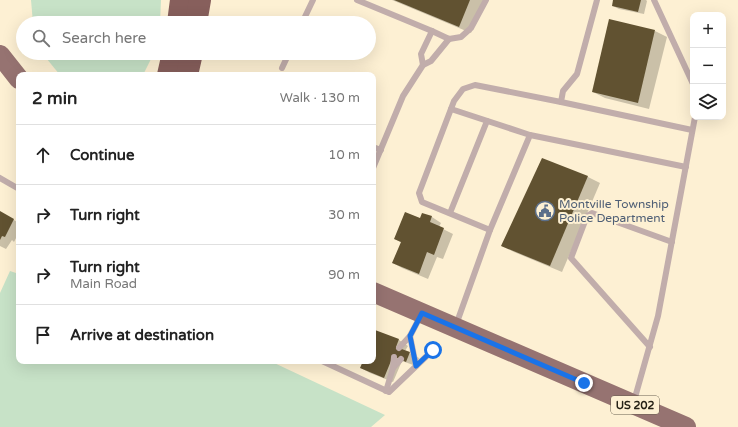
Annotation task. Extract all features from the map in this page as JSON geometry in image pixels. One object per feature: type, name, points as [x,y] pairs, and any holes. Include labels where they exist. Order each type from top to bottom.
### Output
[{"type":"highway","points":[[179,16],[182,0]]},
{"type":"highway","points":[[197,16],[200,0]]},
{"type":"highway","points":[[169,72],[171,60]]},
{"type":"highway","points":[[188,72],[190,60]]},
{"type":"main road","points":[[0,55],[16,75]]},
{"type":"main road","name":"US 202","points":[[376,293],[686,427]]},
{"type":"lane","points":[[306,16],[313,0]]},
{"type":"lane","points":[[356,0],[449,39],[461,37],[471,28],[486,0]]},
{"type":"lane","points":[[562,102],[563,91],[577,74],[597,0]]},
{"type":"lane","points":[[654,0],[690,78]]},
{"type":"lane","points":[[423,65],[421,54],[432,31]]},
{"type":"lane","points":[[376,161],[403,96],[423,65],[432,61],[449,39]]},
{"type":"lane","points":[[282,68],[286,60]]},
{"type":"lane","points":[[490,230],[422,202],[419,193],[454,101],[463,89],[475,85],[692,130]]},
{"type":"lane","points":[[451,109],[530,135],[686,167]]},
{"type":"lane","points":[[633,404],[658,316],[694,120]]},
{"type":"lane","points":[[450,213],[487,121]]},
{"type":"lane","points":[[455,328],[490,230],[530,135]]},
{"type":"lane","points":[[376,148],[381,150]]},
{"type":"lane","points":[[0,178],[16,187]]},
{"type":"lane","points":[[650,347],[571,258],[587,216],[592,214],[672,242]]},
{"type":"lane","points":[[402,349],[404,341],[410,336],[422,313]]},
{"type":"lane","points":[[410,336],[416,366]]},
{"type":"lane","points":[[328,364],[389,392],[433,350]]},
{"type":"lane","points":[[386,391],[393,368],[398,358]]},
{"type":"green space","points":[[31,0],[161,0],[160,16],[32,16]]},
{"type":"green space","points":[[48,60],[150,60],[144,72],[58,72]]},
{"type":"green space","points":[[10,271],[16,273],[16,364],[276,364],[385,415],[371,427],[0,427],[0,293]]},
{"type":"building","points":[[394,0],[470,0],[459,27]]},
{"type":"building","points":[[613,0],[641,0],[638,12],[612,6]]},
{"type":"building","points":[[609,19],[655,30],[638,103],[592,92]]},
{"type":"building","name":"Montville Township Police Department","points":[[542,158],[588,176],[550,266],[501,246]]},
{"type":"building","points":[[0,211],[14,219],[5,237],[2,236],[0,240]]},
{"type":"building","points":[[405,212],[420,218],[422,213],[432,216],[430,222],[444,228],[434,255],[427,252],[419,274],[392,263],[401,242],[394,239]]},
{"type":"building","points":[[376,330],[399,339],[396,347],[410,352],[406,362],[393,356],[384,378],[360,368],[362,364],[376,364]]},
{"type":"place","name":"Montville Township Police Department","points":[[545,211]]},
{"type":"route","points":[[433,350],[416,366],[410,336],[422,313],[584,383]]}]
